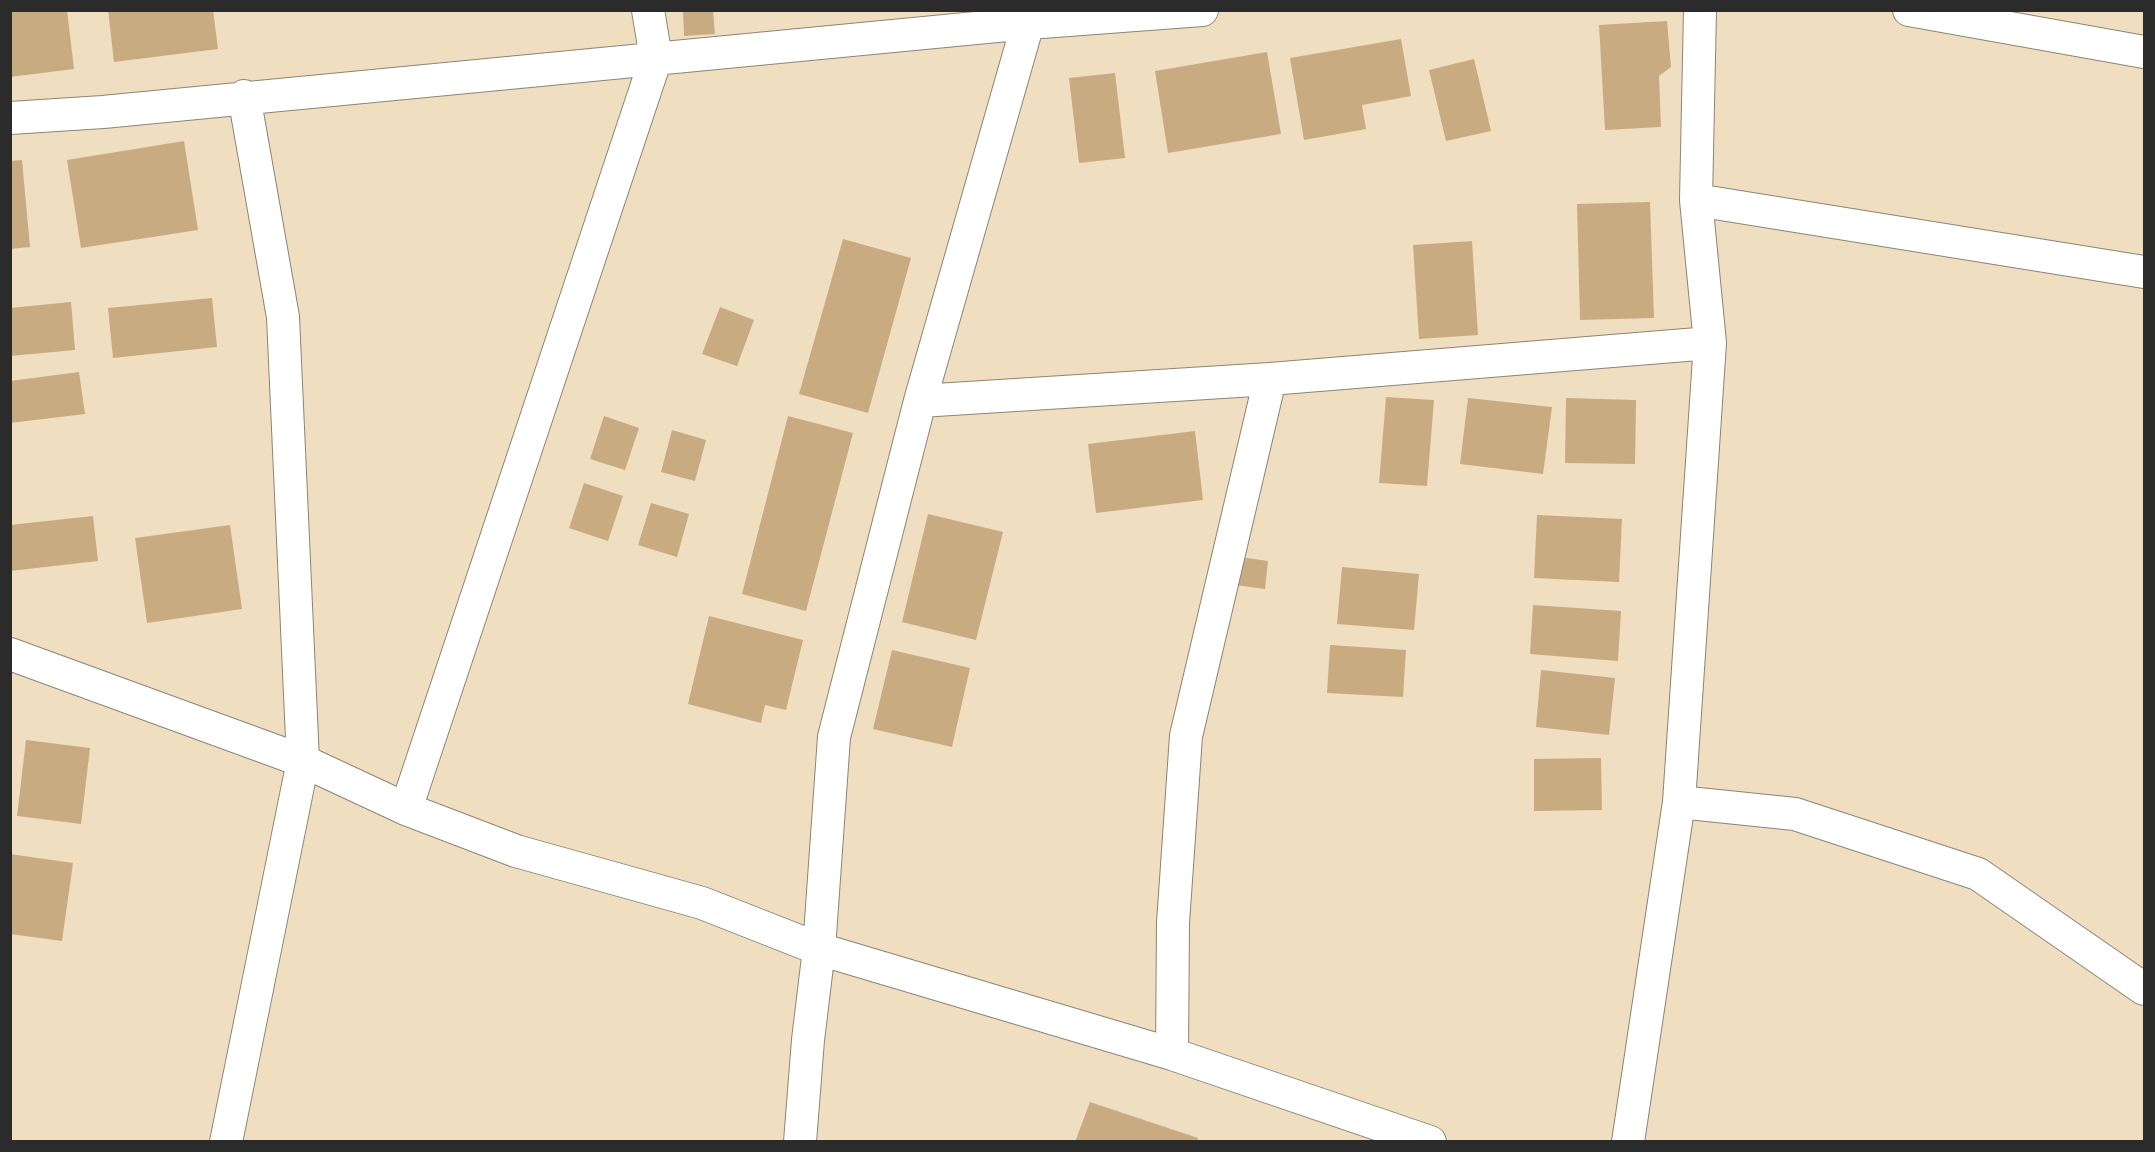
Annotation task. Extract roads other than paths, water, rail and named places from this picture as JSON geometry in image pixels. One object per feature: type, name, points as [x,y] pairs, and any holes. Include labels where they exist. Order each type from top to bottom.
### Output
[{"type":"street","points":[[405,809],[656,58],[648,10]]},
{"type":"street","points":[[10,118],[1028,23],[1202,10]]},
{"type":"street","points":[[1628,1142],[1679,802],[1710,343],[1696,200],[1700,10]]},
{"type":"street","points":[[1909,10],[2145,52]]},
{"type":"street","points":[[800,1142],[808,1040],[819,948],[834,737],[920,401],[1028,23]]},
{"type":"street","points":[[226,1142],[303,761],[283,317],[244,96]]},
{"type":"street","points":[[1696,200],[2145,272]]},
{"type":"street","points":[[920,401],[1270,379],[1710,343]]},
{"type":"street","points":[[1172,1054],[1173,923],[1186,736],[1270,379]]},
{"type":"street","points":[[10,654],[303,761],[405,809],[516,851],[702,903],[819,948],[1172,1054],[1430,1142]]},
{"type":"street","points":[[1679,802],[1795,814],[1978,874],[2145,989]]}]
